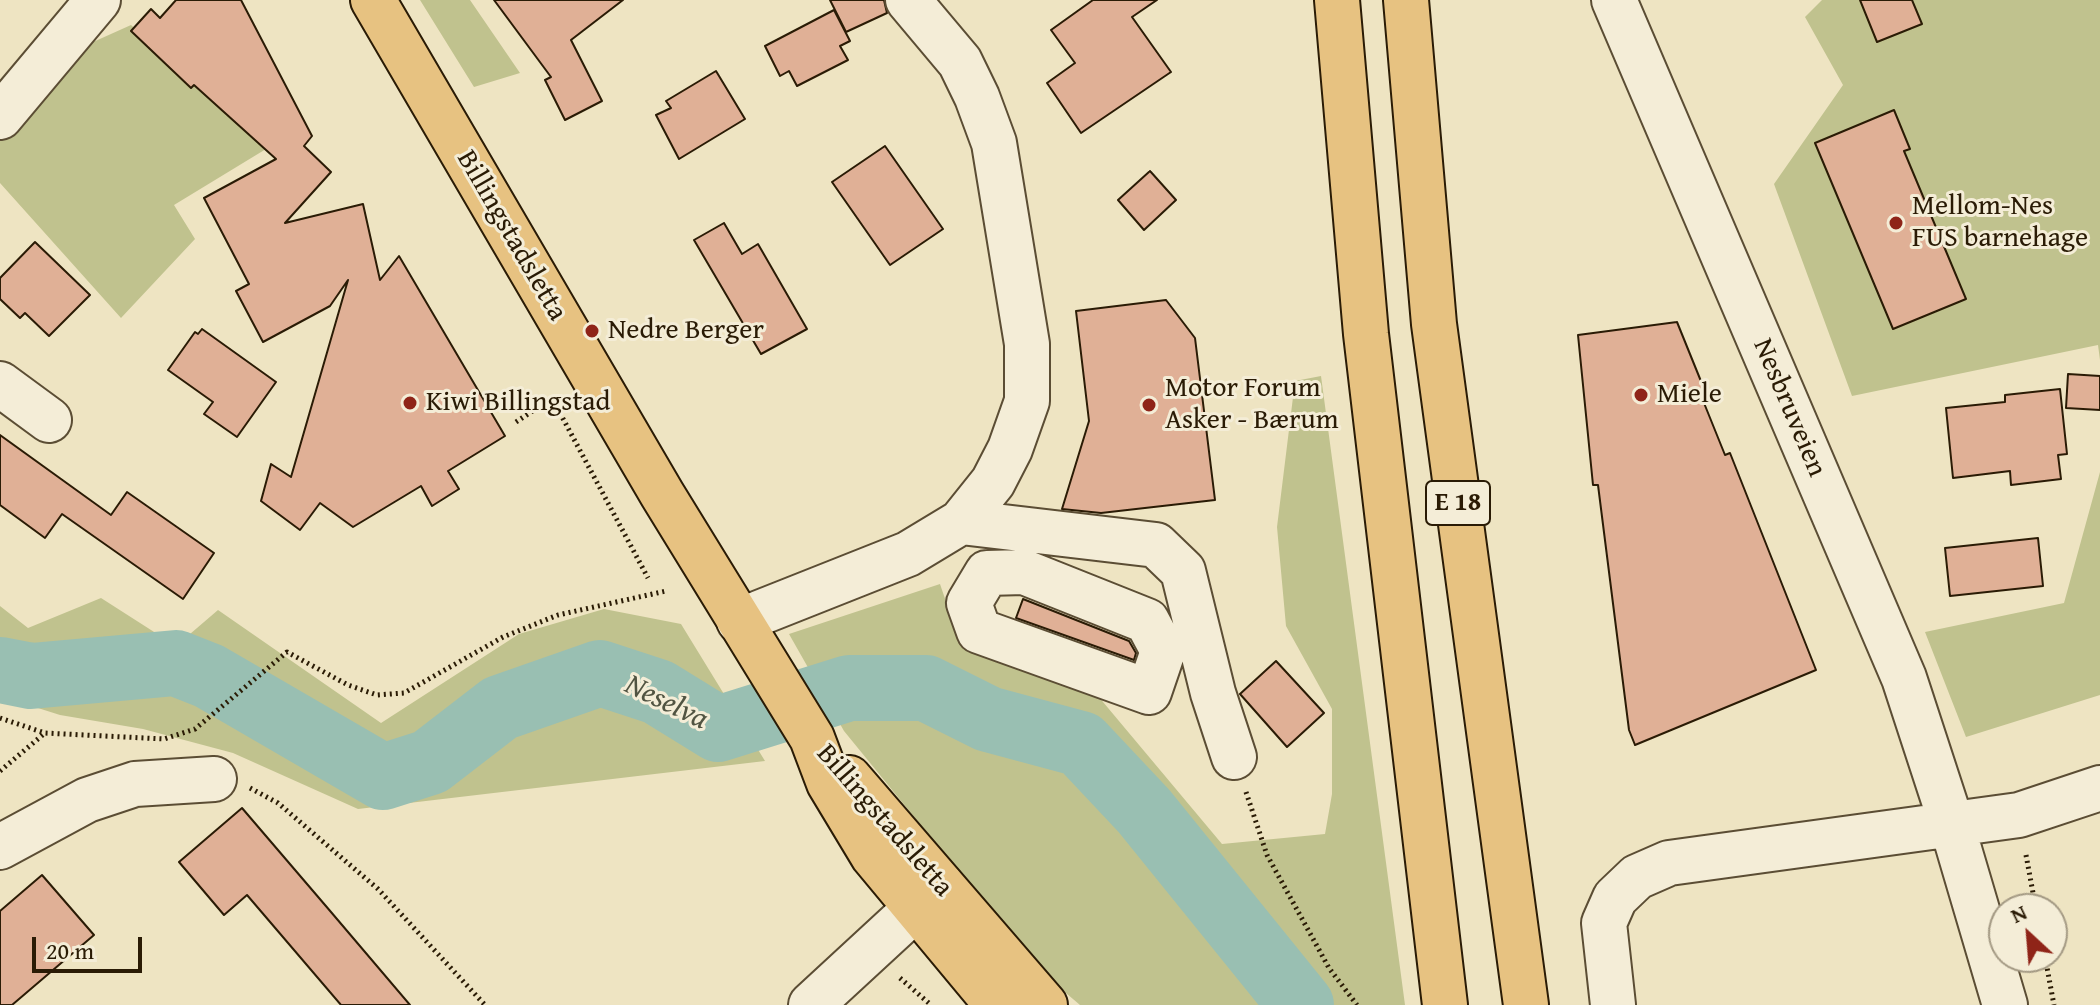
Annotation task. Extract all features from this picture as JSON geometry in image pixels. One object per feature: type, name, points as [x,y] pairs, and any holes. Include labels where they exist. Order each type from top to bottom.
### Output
[{"type":"main road","name":"Billingstadsletta","points":[[373,0],[739,621],[812,738],[870,799],[997,1005]]},
{"type":"main road","name":"E 18","points":[[1337,0],[1366,334],[1443,991]]},
{"type":"main road","name":"E 18","points":[[1406,0],[1434,324],[1526,1005]]},
{"type":"main road","name":"Billingstadsletta","points":[[927,896],[1045,1005]]},
{"type":"street","points":[[0,117],[98,0]]},
{"type":"street","points":[[739,621],[908,554],[961,522],[993,482],[1010,449],[1027,401],[1027,344],[990,132],[960,62],[908,0]]},
{"type":"street","name":"Nesbruveien","points":[[1614,0],[1904,678],[1951,822],[2005,1005]]},
{"type":"street","points":[[0,384],[49,420]]},
{"type":"street","points":[[961,522],[1156,545],[1183,571],[1213,693],[1234,757]]},
{"type":"street","points":[[1149,692],[1176,702],[1213,693]]},
{"type":"street","points":[[0,847],[87,800],[123,788],[214,779]]},
{"type":"street","points":[[1613,1005],[1604,923],[1615,898],[1637,877],[1669,863],[2019,815],[2100,788]]},
{"type":"street","points":[[824,1001],[927,896]]},
{"type":"path","points":[[516,422],[552,398],[648,578]]},
{"type":"path","points":[[0,718],[45,733],[164,739],[195,729],[287,652],[348,685],[377,695],[404,693],[503,637],[558,615],[666,591]]},
{"type":"path","points":[[0,771],[45,733]]},
{"type":"path","points":[[1234,757],[1267,855],[1329,968],[1357,1005]]},
{"type":"path","points":[[214,779],[242,783],[278,803],[378,889],[485,1005]]},
{"type":"path","points":[[2019,815],[2033,893]]},
{"type":"path","points":[[2048,973],[2054,1005]]},
{"type":"path","points":[[900,978],[931,1005]]},
{"type":"green space","points":[[420,0],[470,0],[520,73],[474,87]]},
{"type":"green space","points":[[1822,0],[2100,0],[2100,360],[2098,345],[1852,396],[1774,184],[1843,85],[1805,17]]},
{"type":"green space","points":[[131,25],[266,149],[174,205],[195,239],[121,318],[0,183],[0,133],[82,47]]},
{"type":"green space","points":[[1321,376],[1405,1005],[1080,1005],[1039,970],[844,731],[789,634],[940,584],[957,634],[1098,696],[1222,844],[1325,834],[1332,794],[1332,709],[1286,626],[1277,527],[1295,381]]},
{"type":"green space","points":[[2100,472],[2100,695],[1966,737],[1925,632],[2064,603]]},
{"type":"green space","points":[[101,598],[176,646],[218,610],[381,723],[519,634],[604,609],[681,624],[765,761],[358,809],[233,753],[143,729],[60,715],[0,696],[0,606],[28,628]]},
{"type":"building","points":[[176,0],[241,0],[312,136],[304,146],[331,172],[285,223],[363,204],[380,280],[399,256],[505,436],[448,471],[459,489],[432,506],[421,486],[353,527],[320,503],[300,530],[261,501],[271,464],[291,477],[348,280],[330,306],[263,342],[236,291],[249,284],[204,198],[276,159],[194,85],[191,88],[131,31],[151,9],[160,18]]},
{"type":"building","points":[[494,0],[623,0],[571,40],[602,101],[565,120],[545,80],[551,77]]},
{"type":"building","points":[[830,0],[884,0],[887,13],[846,32]]},
{"type":"building","points":[[1093,0],[1157,0],[1132,17],[1171,72],[1081,133],[1047,83],[1075,63],[1051,30]]},
{"type":"building","points":[[1860,0],[1912,0],[1922,24],[1877,42]]},
{"type":"building","points":[[834,10],[850,41],[840,46],[848,60],[797,86],[789,71],[780,76],[765,46]]},
{"type":"building","points":[[716,71],[745,119],[679,159],[656,115],[671,108],[666,101]]},
{"type":"building","points":[[1894,110],[1910,149],[1904,151],[1966,299],[1893,329],[1815,143]]},
{"type":"building","points":[[885,146],[943,229],[890,265],[832,182]]},
{"type":"building","points":[[1150,171],[1176,200],[1144,230],[1118,200]]},
{"type":"building","points":[[724,223],[742,254],[758,244],[807,329],[761,354],[694,240]]},
{"type":"building","points":[[35,242],[90,295],[49,336],[25,313],[20,318],[0,299],[0,278]]},
{"type":"building","points":[[1166,300],[1195,338],[1215,500],[1101,513],[1062,509],[1089,421],[1076,311]]},
{"type":"building","points":[[1677,322],[1709,401],[1704,403],[1725,455],[1730,453],[1816,670],[1635,745],[1629,730],[1598,485],[1593,485],[1578,335]]},
{"type":"building","points":[[202,329],[276,382],[237,437],[204,414],[213,402],[168,370],[195,332],[198,334]]},
{"type":"building","points":[[2068,374],[2100,376],[2100,410],[2066,408]]},
{"type":"building","points":[[2060,389],[2067,454],[2058,455],[2061,479],[2011,485],[2010,471],[1953,478],[1946,408],[2005,402],[2005,395]]},
{"type":"building","points":[[0,435],[111,515],[127,492],[214,553],[183,599],[62,514],[45,538],[0,505]]},
{"type":"building","points":[[2038,538],[2043,586],[1950,596],[1945,548]]},
{"type":"building","points":[[1023,599],[1129,641],[1136,653],[1134,660],[1016,618]]},
{"type":"building","points":[[1276,661],[1324,713],[1287,747],[1240,694]]},
{"type":"building","points":[[242,808],[410,1005],[341,1005],[247,895],[224,915],[179,862]]},
{"type":"building","points":[[42,875],[94,935],[12,1005],[0,1005],[0,911]]},
{"type":"waterway","name":"Neselva","points":[[0,670],[31,676],[176,663],[209,676],[383,777],[430,762],[500,708],[600,673],[658,692],[718,729],[849,688],[926,688],[988,719],[1081,744],[1144,811],[1301,1005]]},
{"type":"place","name":"Mellom-Nes FUS barnehage","points":[[1896,223]]},
{"type":"place","name":"Nedre Berger","points":[[592,331]]},
{"type":"place","name":"Miele","points":[[1641,395]]},
{"type":"place","name":"Kiwi Billingstad","points":[[410,403]]},
{"type":"place","name":"Motor Forum Asker - Bærum","points":[[1149,405]]}]
